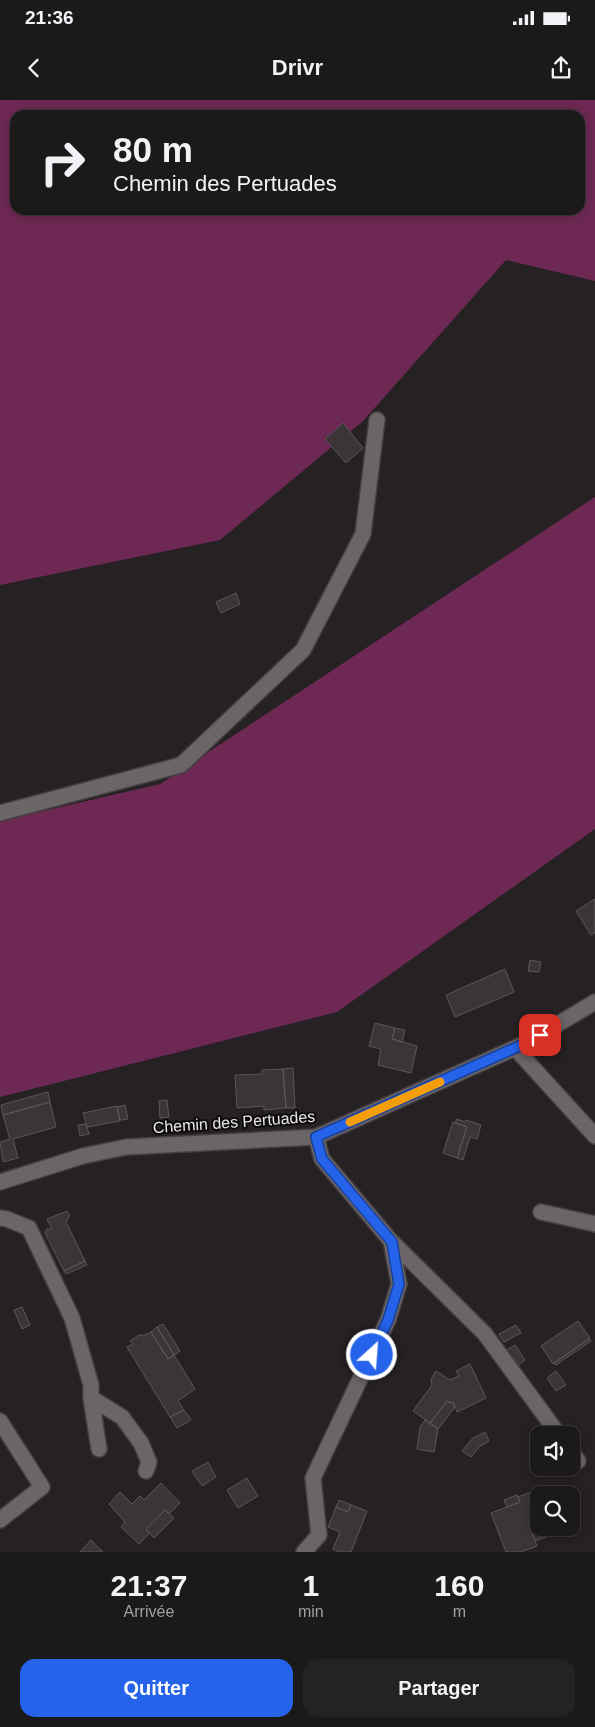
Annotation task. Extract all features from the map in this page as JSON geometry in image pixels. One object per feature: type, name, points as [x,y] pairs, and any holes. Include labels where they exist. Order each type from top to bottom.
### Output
[{"type":"street","points":[[0,813],[181,765],[303,650],[363,534],[378,420]]},
{"type":"street","name":"Chemin des Pertuades","points":[[0,1182],[82,1156],[126,1147],[316,1137],[526,1043],[595,1002]]},
{"type":"street","points":[[515,1048],[595,1136]]},
{"type":"street","points":[[316,1137],[322,1159],[392,1242],[485,1334],[552,1426]]},
{"type":"street","points":[[541,1212],[595,1224]]},
{"type":"street","points":[[0,1218],[29,1228],[72,1318],[91,1385],[91,1398],[99,1449]]},
{"type":"street","points":[[304,1552],[319,1536],[313,1478],[388,1320],[399,1284],[392,1242]]},
{"type":"street","points":[[91,1398],[122,1417],[141,1443],[149,1462],[146,1471]]},
{"type":"street","points":[[0,1421],[42,1487],[0,1520]]},
{"type":"shaded area","points":[[0,100],[595,100],[595,281],[506,260],[363,421],[220,540],[0,585]]},
{"type":"shaded area","points":[[595,497],[595,829],[337,1012],[0,1097],[0,821],[160,784]]},
{"type":"building","points":[[343,423],[363,448],[346,463],[325,439]]},
{"type":"building","points":[[236,593],[240,604],[221,613],[216,602]]},
{"type":"building","points":[[595,899],[595,933],[591,935],[576,911]]},
{"type":"building","points":[[530,960],[541,962],[539,972],[528,971]]},
{"type":"building","points":[[505,969],[514,992],[455,1017],[446,995]]},
{"type":"building","points":[[375,1023],[395,1028],[392,1039],[417,1046],[411,1073],[378,1065],[381,1049],[369,1046]]},
{"type":"building","points":[[395,1028],[405,1030],[402,1042],[392,1039]]},
{"type":"building","points":[[293,1068],[295,1108],[286,1108],[283,1069]]},
{"type":"building","points":[[283,1069],[286,1108],[264,1110],[264,1106],[237,1108],[235,1075],[262,1074],[262,1070]]},
{"type":"building","points":[[48,1092],[50,1102],[3,1115],[1,1105]]},
{"type":"building","points":[[167,1100],[169,1117],[160,1118],[159,1101]]},
{"type":"building","points":[[50,1102],[56,1127],[13,1139],[18,1158],[3,1162],[0,1142],[10,1139],[3,1115]]},
{"type":"building","points":[[125,1105],[128,1119],[120,1120],[117,1107]]},
{"type":"building","points":[[117,1106],[120,1121],[87,1127],[83,1113]]},
{"type":"building","points":[[457,1119],[481,1125],[477,1139],[470,1137],[463,1160],[457,1158],[467,1127],[455,1123]]},
{"type":"building","points":[[453,1122],[467,1127],[457,1158],[443,1153]]},
{"type":"building","points":[[86,1124],[89,1134],[80,1136],[78,1125]]},
{"type":"building","points":[[67,1211],[70,1216],[66,1222],[85,1261],[64,1271],[45,1233],[47,1229],[52,1229],[47,1219]]},
{"type":"building","points":[[85,1261],[87,1265],[66,1274],[64,1271]]},
{"type":"building","points":[[22,1307],[30,1325],[22,1329],[14,1310]]},
{"type":"building","points":[[578,1321],[590,1338],[553,1364],[541,1346]]},
{"type":"building","points":[[163,1324],[180,1351],[174,1355],[157,1327]]},
{"type":"building","points":[[516,1325],[521,1333],[504,1342],[499,1334]]},
{"type":"building","points":[[157,1327],[174,1355],[168,1359],[151,1332]]},
{"type":"building","points":[[151,1332],[168,1359],[174,1355],[195,1389],[178,1401],[184,1410],[170,1417],[127,1347],[133,1344],[130,1341],[141,1334],[143,1336]]},
{"type":"building","points":[[589,1339],[591,1341],[556,1365],[554,1363]]},
{"type":"building","points":[[515,1345],[525,1360],[519,1365],[507,1350]]},
{"type":"building","points":[[470,1364],[486,1398],[457,1412],[453,1402],[447,1401],[430,1423],[413,1411],[432,1385],[431,1379],[436,1371],[450,1380],[459,1376],[456,1371]]},
{"type":"building","points":[[556,1371],[566,1385],[556,1391],[547,1378]]},
{"type":"building","points":[[447,1401],[453,1402],[455,1407],[438,1429],[430,1423]]},
{"type":"building","points":[[184,1410],[191,1420],[177,1428],[170,1417]]},
{"type":"building","points":[[425,1420],[438,1429],[434,1452],[417,1449],[420,1427]]},
{"type":"building","points":[[485,1432],[489,1441],[480,1446],[471,1457],[462,1451],[473,1438]]},
{"type":"building","points":[[208,1462],[216,1477],[202,1486],[192,1471]]},
{"type":"building","points":[[247,1478],[258,1496],[238,1508],[227,1490]]},
{"type":"building","points":[[161,1483],[180,1503],[169,1514],[165,1510],[146,1529],[150,1533],[139,1544],[121,1527],[125,1522],[109,1504],[120,1492],[132,1504],[140,1496],[144,1500]]},
{"type":"building","points":[[530,1493],[530,1536],[533,1536],[537,1546],[521,1552],[506,1552],[491,1513],[520,1502],[518,1497]]},
{"type":"building","points":[[517,1495],[520,1502],[507,1507],[504,1500]]},
{"type":"building","points":[[339,1500],[351,1505],[348,1512],[336,1507]]},
{"type":"building","points":[[351,1505],[367,1511],[351,1552],[339,1552],[333,1549],[340,1532],[328,1527],[336,1507],[348,1512]]},
{"type":"building","points":[[165,1510],[174,1518],[154,1538],[146,1529]]},
{"type":"building","points":[[533,1536],[549,1536],[535,1541]]},
{"type":"building","points":[[91,1540],[103,1552],[80,1552]]},
{"type":"slow traffic","points":[[350,1122],[440,1082]]},
{"type":"route","points":[[372,1355],[388,1320],[399,1284],[392,1242],[322,1159],[316,1137],[540,1035]]}]
